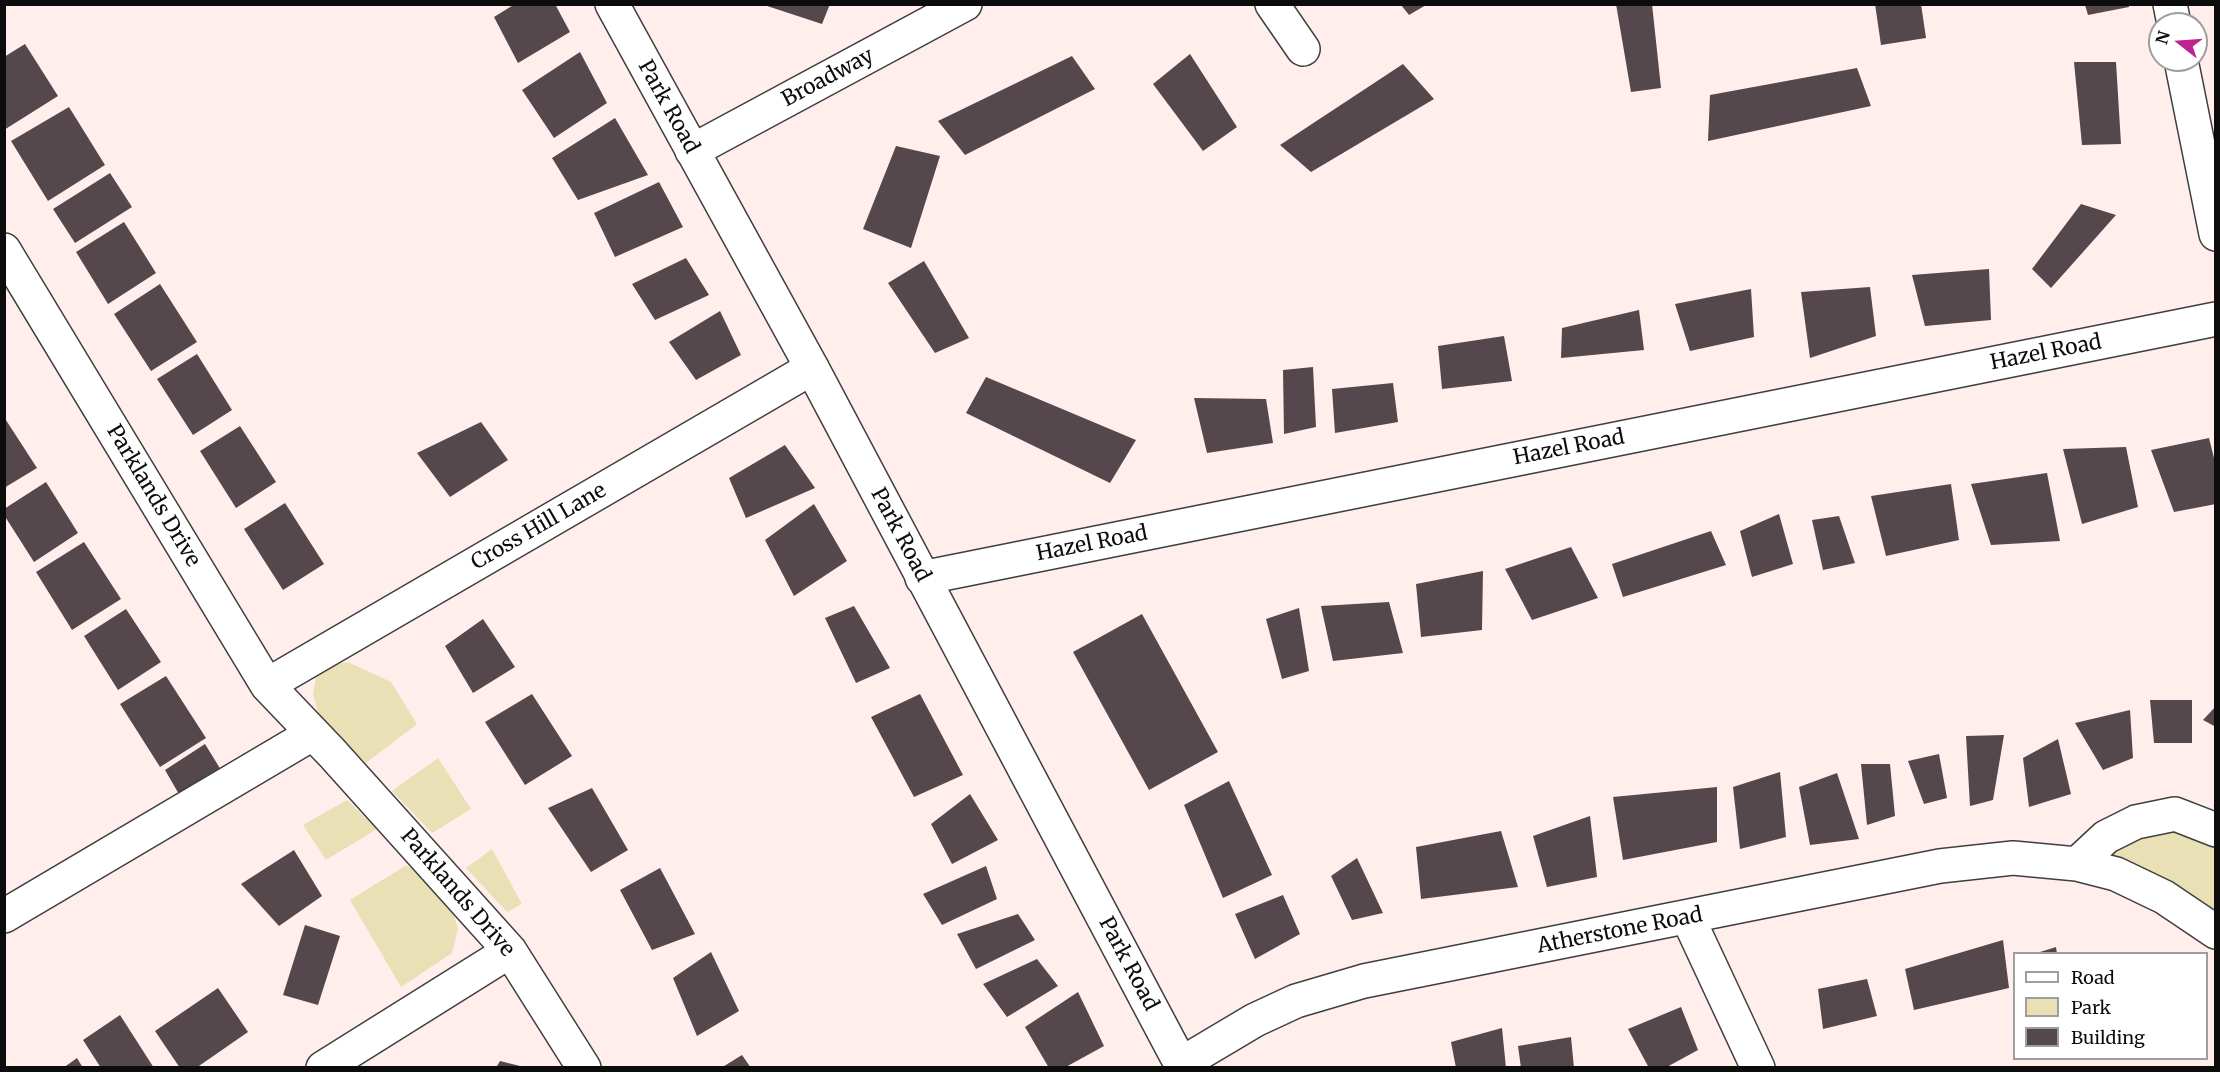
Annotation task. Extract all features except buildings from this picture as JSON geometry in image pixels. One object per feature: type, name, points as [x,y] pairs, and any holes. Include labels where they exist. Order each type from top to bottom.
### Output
[{"type":"street","name":"Park Road","points":[[612,4],[812,368],[1182,1066]]},
{"type":"street","name":"Broadway","points":[[692,151],[965,4]]},
{"type":"street","points":[[1272,4],[1303,49]]},
{"type":"street","points":[[2183,72],[2216,234]]},
{"type":"street","name":"Parklands Drive","points":[[4,250],[267,685],[510,951],[584,1068]]},
{"type":"street","name":"Hazel Road","points":[[922,578],[2216,319]]},
{"type":"street","name":"Cross Hill Lane","points":[[267,685],[812,368]]},
{"type":"street","points":[[4,916],[312,734]]},
{"type":"street","points":[[2077,864],[2106,837],[2136,822],[2175,814],[2216,830]]},
{"type":"street","name":"Atherstone Road","points":[[1182,1066],[1255,1020],[1296,1001],[1364,981],[1940,866],[2013,858],[2077,864],[2116,874],[2164,897],[2216,932]]},
{"type":"street","points":[[1688,918],[1758,1068]]},
{"type":"street","points":[[323,1068],[510,951]]},
{"type":"green space","points":[[348,662],[391,682],[417,724],[366,763],[319,716],[313,694],[316,677],[329,666]]},
{"type":"green space","points":[[438,758],[471,809],[432,833],[392,791]]},
{"type":"green space","points":[[347,800],[377,829],[326,860],[303,825]]},
{"type":"green space","points":[[2136,822],[2215,830],[2215,932],[2077,864]]},
{"type":"green space","points":[[492,849],[522,904],[507,912],[466,868]]},
{"type":"green space","points":[[405,866],[418,869],[452,909],[458,929],[452,953],[401,987],[350,900]]}]
